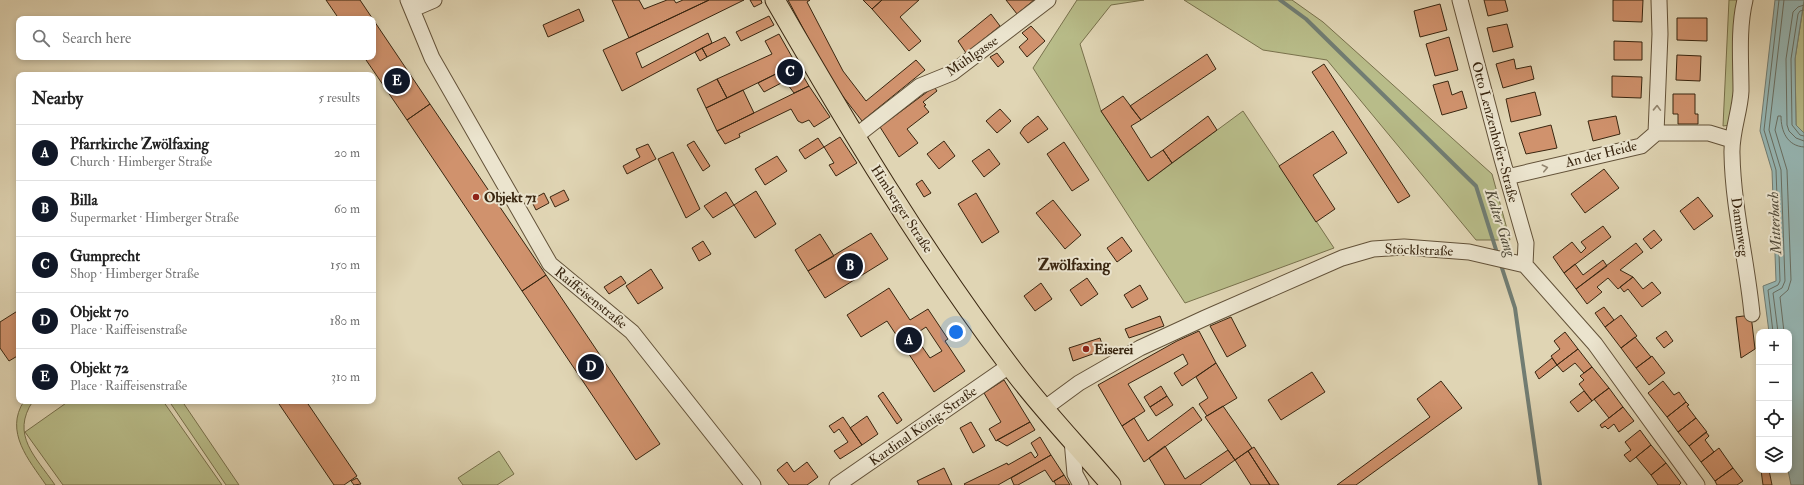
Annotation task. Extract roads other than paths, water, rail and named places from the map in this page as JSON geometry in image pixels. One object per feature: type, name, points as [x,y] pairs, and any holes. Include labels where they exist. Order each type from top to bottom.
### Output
[{"type":"main road","name":"Himberger Straße","points":[[775,0],[826,90],[962,300],[1009,366],[1110,485]]},
{"type":"street","name":"Raiffeisenstraße","points":[[434,0],[410,5],[432,58],[550,264],[632,332],[753,485]]},
{"type":"street","name":"Mühlgasse","points":[[856,136],[920,86],[952,73],[1048,0]]},
{"type":"street","name":"Otto Lenzenhofer-Straße","points":[[1460,0],[1506,177],[1526,243],[1525,265]]},
{"type":"street","points":[[1659,0],[1660,34],[1656,133],[1709,133],[1732,140]]},
{"type":"street","name":"Dammweg","points":[[1745,0],[1741,16],[1740,94],[1732,140],[1732,155],[1739,229],[1749,284],[1752,314]]},
{"type":"street","name":"An der Heide","points":[[1506,177],[1642,146],[1656,133]]},
{"type":"street","name":"Stöcklstraße","points":[[1045,408],[1079,383],[1140,348],[1342,258],[1373,249],[1404,247],[1469,252],[1525,265]]},
{"type":"street","points":[[1525,265],[1595,344],[1697,485]]},
{"type":"street","name":"Kardinal König-Straße","points":[[837,485],[1009,366]]},
{"type":"street","points":[[1072,440],[1075,474],[1081,485]]},
{"type":"water","name":"Mitterbach","points":[[1775,0],[1804,0],[1795,59],[1796,125],[1804,133],[1804,485],[1791,485],[1789,473],[1792,473],[1792,329],[1769,329],[1763,286],[1776,281],[1772,171],[1760,131]]},
{"type":"waterway","name":"Kalter Gang","points":[[1280,0],[1306,19],[1476,186],[1498,256]]},
{"type":"waterway","name":"Kalter Gang","points":[[1500,262],[1515,308],[1540,485]]},
{"type":"place","name":"Gumprecht","points":[[790,72]]},
{"type":"place","name":"Objekt 72","points":[[397,81]]},
{"type":"place","name":"Objekt 71","points":[[476,197]]},
{"type":"place","name":"Billa","points":[[850,266]]},
{"type":"place","name":"Pfarrkirche Zwölfaxing","points":[[909,340]]},
{"type":"place","name":"Eiserei","points":[[1086,349]]},
{"type":"place","name":"Objekt 70","points":[[591,367]]},
{"type":"district","name":"Zwölfaxing","points":[[1074,265]]}]
